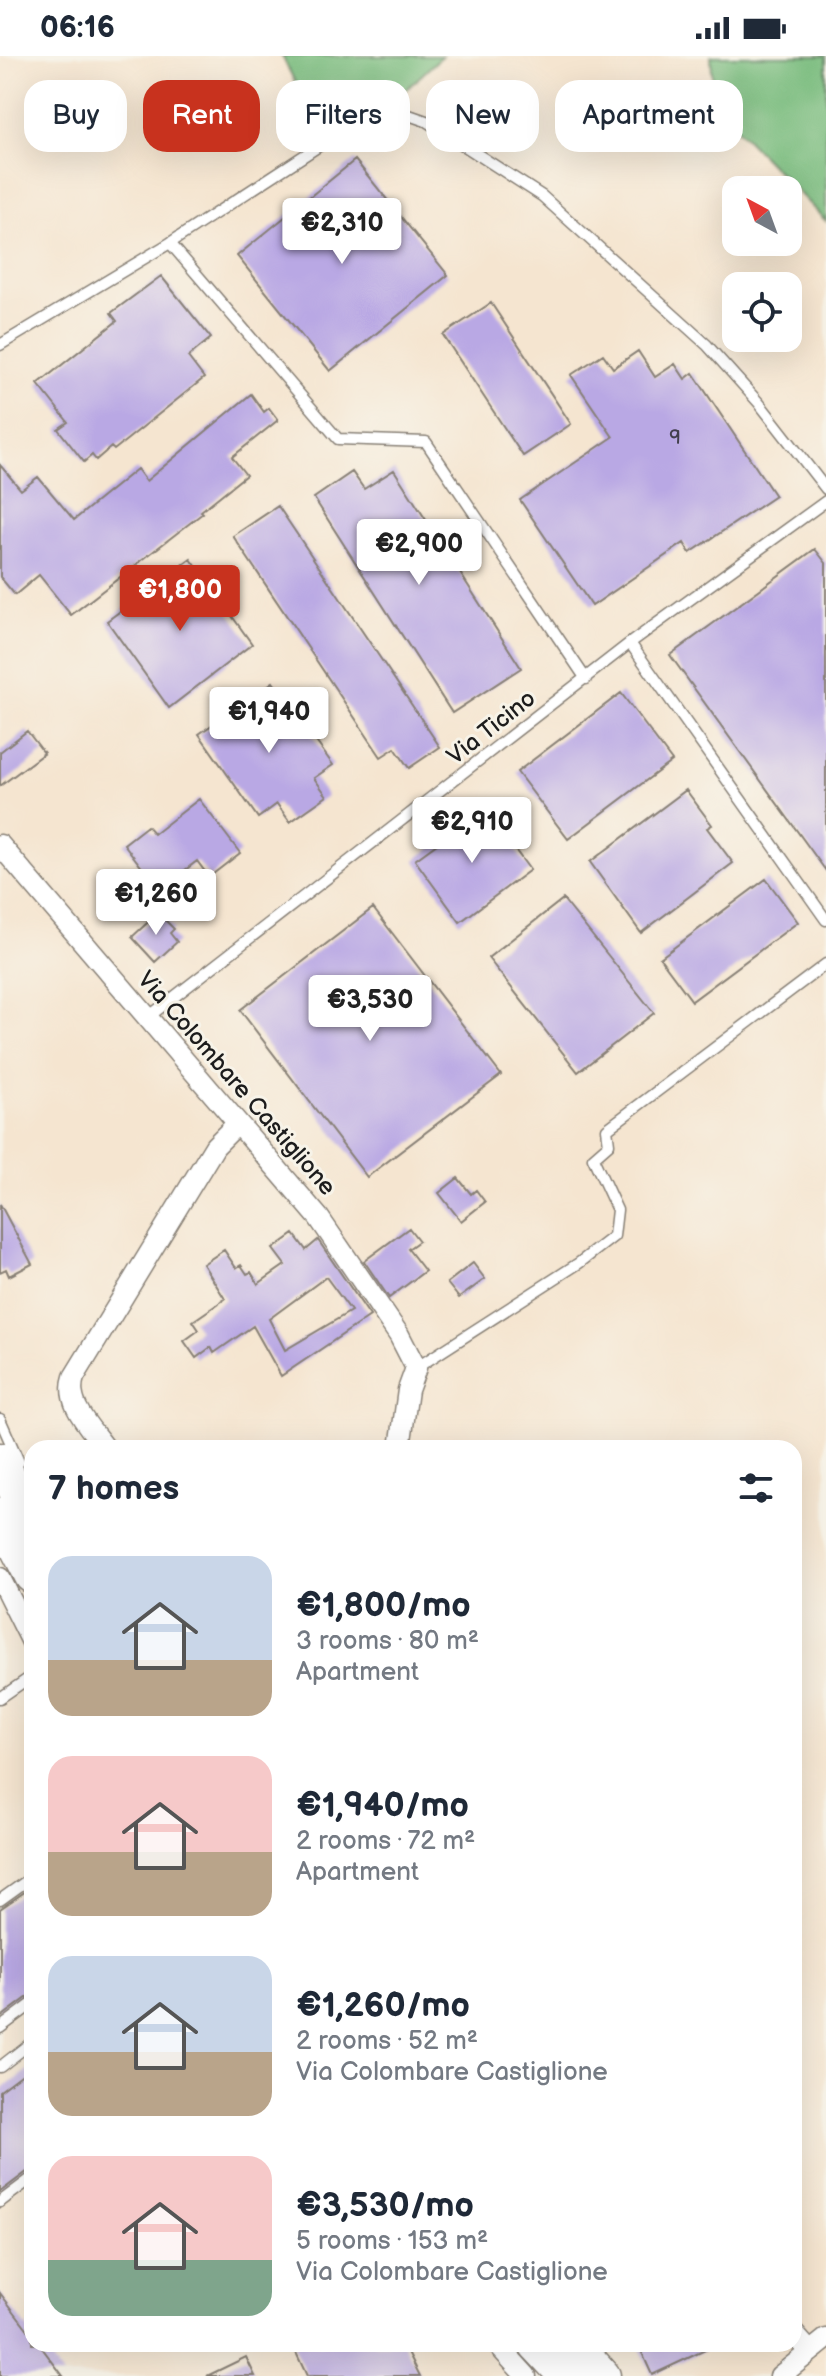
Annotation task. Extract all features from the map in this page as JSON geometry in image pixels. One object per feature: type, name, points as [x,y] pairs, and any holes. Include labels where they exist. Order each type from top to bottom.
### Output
[{"type":"highway","points":[[18,1474],[24,1495]]},
{"type":"highway","points":[[0,1515],[24,1561]]},
{"type":"highway","points":[[544,2352],[566,2376]]},
{"type":"highway","points":[[581,2352],[603,2376]]},
{"type":"street","name":"Via Colombare Castiglione","points":[[0,845],[343,1250],[399,1335],[416,1368]]},
{"type":"street","points":[[100,1440],[74,1402],[71,1386],[74,1377],[215,1146],[237,1124]]},
{"type":"street","points":[[401,1440],[408,1390],[416,1368]]},
{"type":"street","points":[[0,1578],[24,1626]]},
{"type":"street","points":[[780,2376],[826,2339]]},
{"type":"street","points":[[802,2343],[810,2352]]},
{"type":"street","points":[[504,2352],[526,2376]]},
{"type":"lane","points":[[0,345],[170,243],[325,142],[388,117],[406,114],[426,121],[542,196],[707,345],[759,403],[826,489]]},
{"type":"lane","points":[[170,243],[338,439],[426,442],[586,679]]},
{"type":"lane","name":"Via Ticino","points":[[146,1019],[630,643],[826,501]]},
{"type":"lane","points":[[630,643],[826,920]]},
{"type":"lane","points":[[416,1368],[579,1263],[614,1236],[617,1210],[593,1158],[609,1144],[607,1129],[826,964]]},
{"type":"lane","points":[[0,1419],[18,1474]]},
{"type":"lane","points":[[0,1698],[24,1682]]},
{"type":"lane","points":[[0,1900],[24,1883]]},
{"type":"lane","points":[[0,2028],[24,2010]]},
{"type":"lane","points":[[0,2067],[24,2048]]},
{"type":"lane","points":[[0,2202],[24,2184]]},
{"type":"green space","points":[[282,56],[442,56],[410,86],[410,80],[294,80]]},
{"type":"green space","points":[[711,56],[826,56],[826,221],[802,196],[802,176],[782,176],[743,136],[743,80],[712,80]]},
{"type":"building","points":[[355,160],[448,275],[330,371],[237,256]]},
{"type":"building","points":[[161,276],[211,338],[188,357],[204,378],[114,450],[111,447],[96,460],[92,455],[84,462],[58,429],[68,422],[38,384],[117,321],[111,313]]},
{"type":"building","points":[[491,303],[571,424],[523,456],[443,335]]},
{"type":"building","points":[[638,351],[655,377],[675,364],[685,379],[693,373],[775,496],[690,553],[684,543],[592,606],[520,500],[613,437],[571,375],[603,354],[613,368]]},
{"type":"building","points":[[251,394],[264,412],[269,408],[278,420],[232,457],[246,475],[201,511],[203,513],[71,615],[39,575],[15,595],[0,577],[0,465],[21,490],[38,477],[74,520],[137,469],[146,481]]},
{"type":"building","points":[[394,470],[521,668],[452,713],[314,498],[352,472],[364,489]]},
{"type":"building","points":[[278,506],[440,747],[409,768],[395,748],[381,757],[233,536]]},
{"type":"building","points":[[815,549],[826,563],[826,871],[670,655]]},
{"type":"building","points":[[191,559],[252,644],[169,708],[107,621]]},
{"type":"building","points":[[273,682],[333,765],[314,778],[327,796],[290,822],[277,804],[258,818],[199,734]]},
{"type":"building","points":[[621,693],[672,761],[568,839],[517,772]]},
{"type":"building","points":[[27,731],[44,753],[0,786],[0,752]]},
{"type":"building","points":[[686,790],[712,825],[707,828],[733,863],[641,933],[590,862]]},
{"type":"building","points":[[199,799],[240,853],[209,877],[197,861],[159,890],[124,844],[147,826],[154,834]]},
{"type":"building","points":[[485,809],[530,870],[460,922],[415,860]]},
{"type":"building","points":[[766,879],[798,922],[692,1001],[660,958]]},
{"type":"building","points":[[563,899],[654,1013],[578,1072],[488,958]]},
{"type":"building","points":[[373,908],[501,1075],[367,1177],[240,1010]]},
{"type":"building","points":[[158,913],[174,929],[170,933],[177,942],[155,962],[132,937]]},
{"type":"building","points":[[458,1178],[471,1194],[476,1190],[485,1202],[461,1221],[439,1193]]},
{"type":"building","points":[[0,1204],[32,1264],[9,1276],[6,1269],[0,1272]]},
{"type":"building","points":[[409,1228],[419,1241],[408,1249],[425,1271],[389,1298],[364,1261]]},
{"type":"building","points":[[294,1234],[306,1250],[318,1240],[370,1316],[281,1376],[253,1326],[214,1353],[211,1347],[196,1358],[184,1341],[199,1330],[193,1321],[225,1299],[203,1264],[224,1250],[236,1268],[241,1265],[247,1274],[251,1272],[258,1284],[285,1265],[273,1249]],"holes":[[[326,1277],[351,1311],[285,1350],[269,1319]]]},
{"type":"building","points":[[473,1263],[485,1279],[459,1298],[447,1283]]},
{"type":"building","points":[[24,1892],[24,2000],[0,2018],[0,1909]]},
{"type":"building","points":[[24,2073],[24,2174],[0,2192],[0,2091]]},
{"type":"building","points":[[0,2293],[24,2324],[24,2352],[45,2352],[63,2376],[0,2376]]},
{"type":"building","points":[[296,2352],[408,2352],[420,2376],[307,2376]]},
{"type":"building","points":[[642,2352],[701,2352],[652,2375]]},
{"type":"building","points":[[246,2357],[255,2376],[207,2376]]}]
